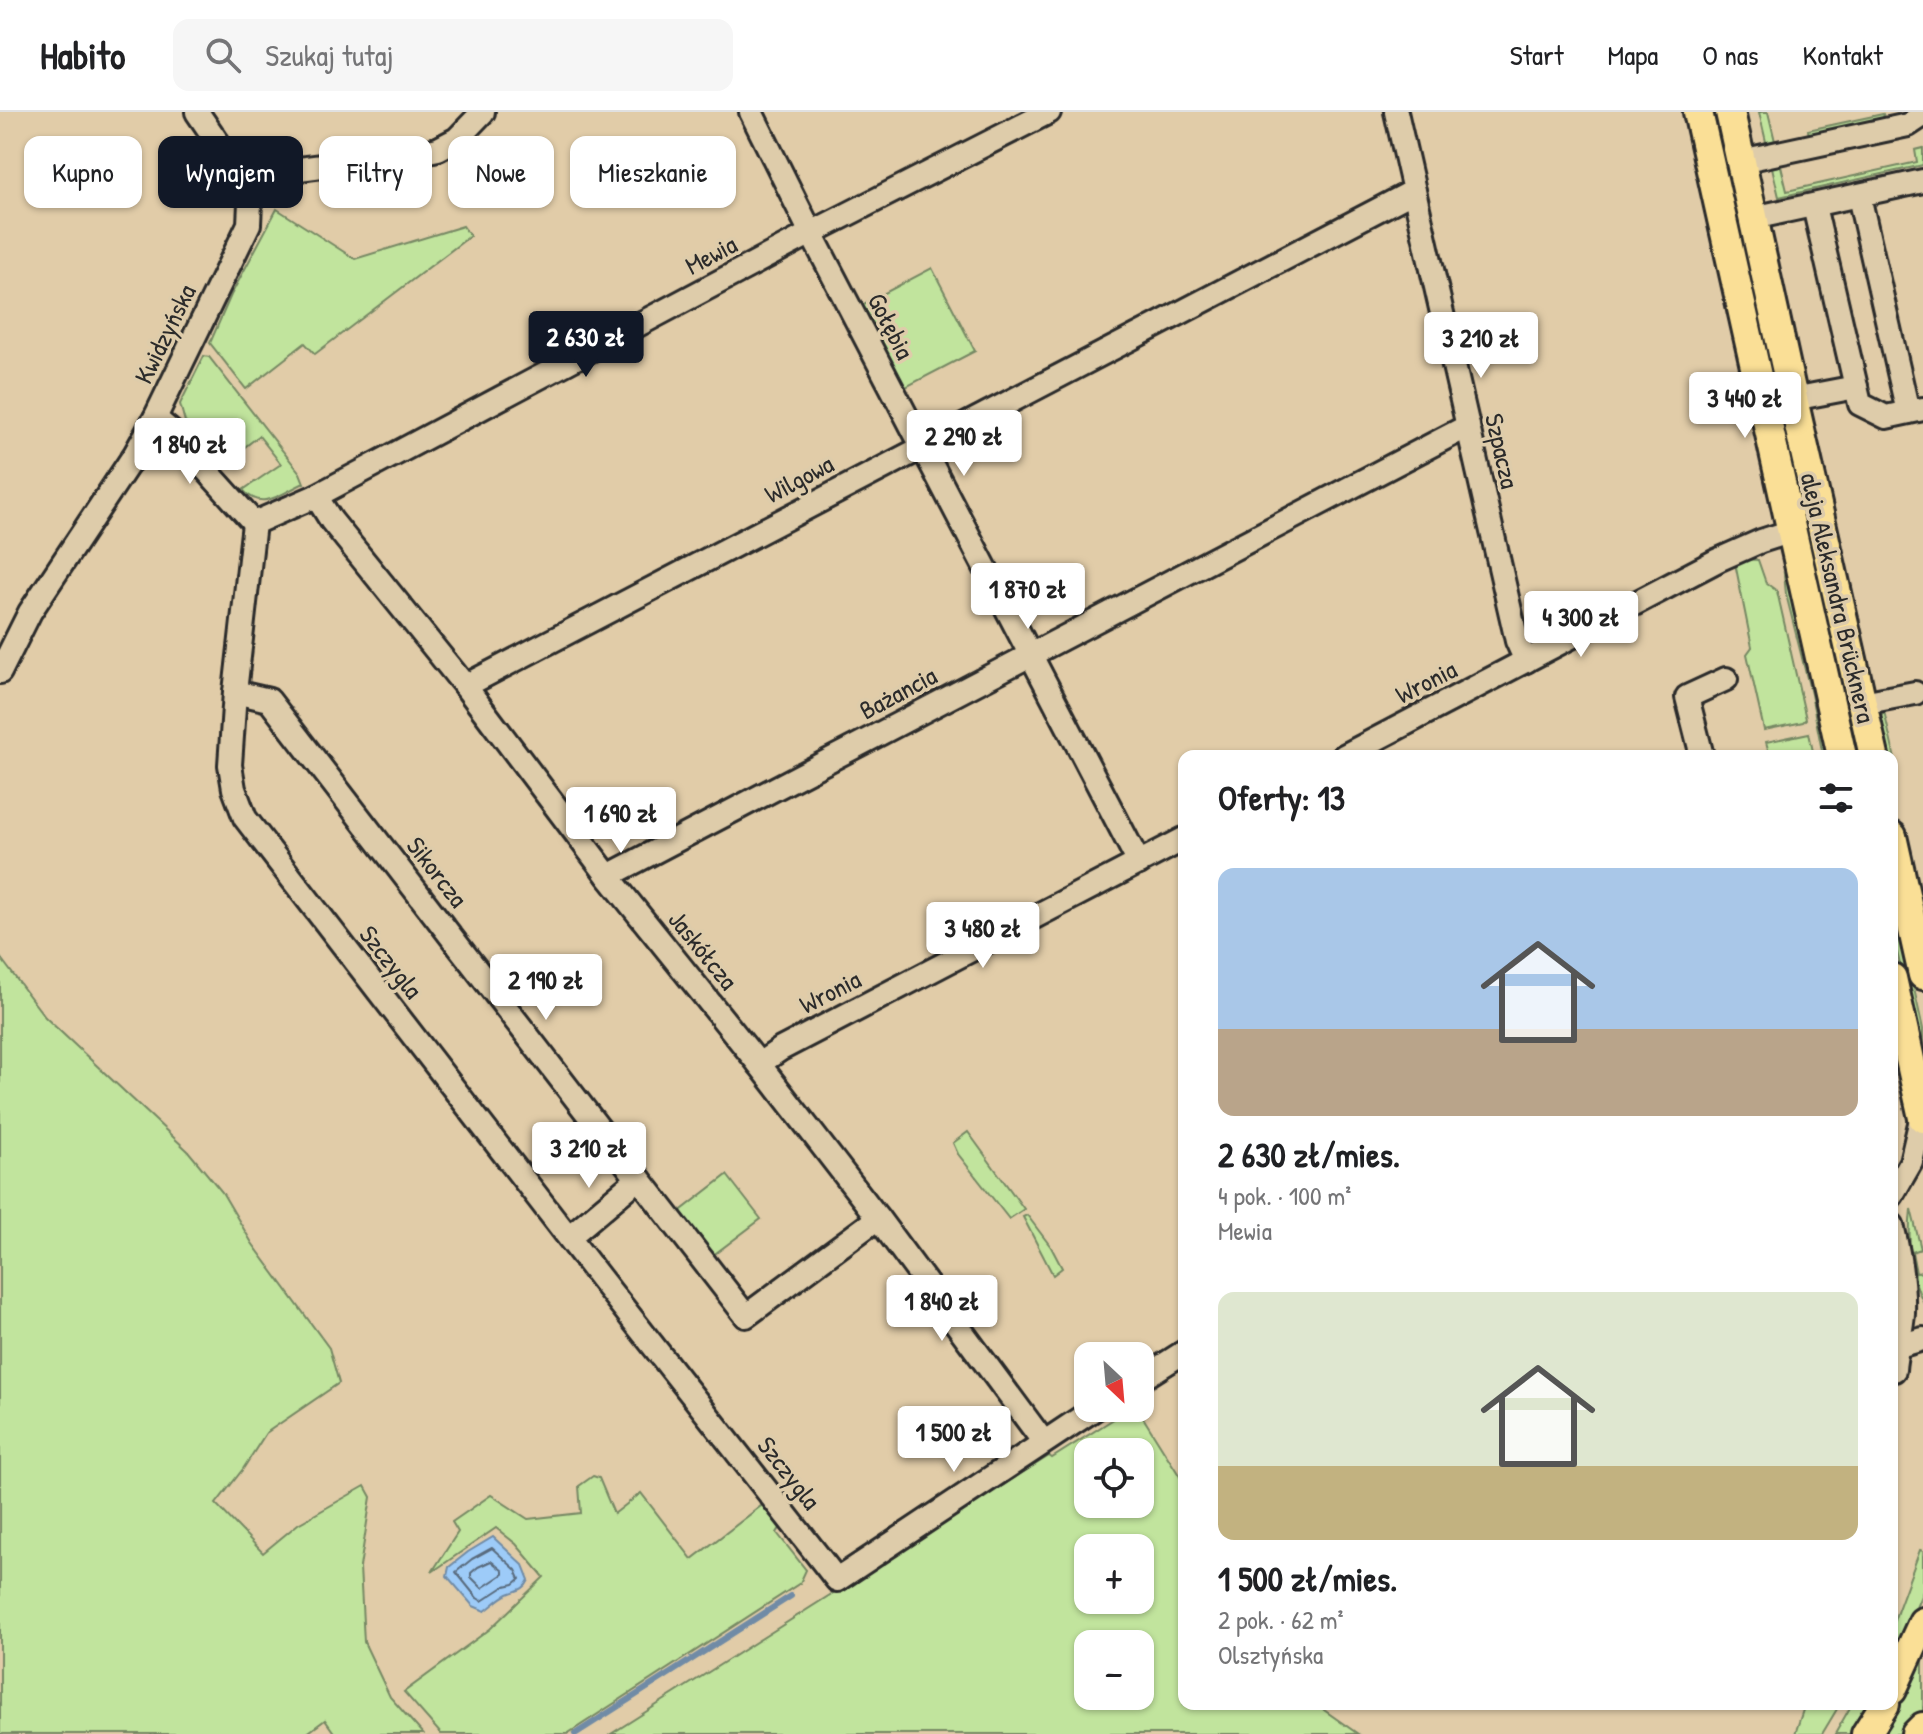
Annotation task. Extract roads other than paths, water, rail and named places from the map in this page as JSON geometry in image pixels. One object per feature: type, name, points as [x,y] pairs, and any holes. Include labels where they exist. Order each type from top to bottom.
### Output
[{"type":"main road","name":"aleja Aleksandra Brücknera","points":[[1698,112],[1841,750]]},
{"type":"main road","name":"aleja Aleksandra Brücknera","points":[[1730,112],[1873,750]]},
{"type":"main road","points":[[1898,862],[1923,975]]},
{"type":"main road","points":[[1898,1005],[1923,1117]]},
{"type":"main road","points":[[1898,1678],[1923,1622]]},
{"type":"main road","points":[[1866,1734],[1881,1710]]},
{"type":"main road","points":[[1916,1734],[1923,1727]]},
{"type":"street","name":"Kwidzyńska","points":[[0,672],[30,612],[135,454],[249,224],[250,203],[244,181],[197,112]]},
{"type":"street","points":[[303,168],[438,149],[457,139],[483,112]]},
{"type":"street","name":"Gołębia","points":[[751,112],[1139,863]]},
{"type":"street","name":"Mewia","points":[[316,496],[811,233],[1049,112]]},
{"type":"street","name":"Szpacza","points":[[1396,112],[1517,641],[1526,661]]},
{"type":"street","points":[[1741,161],[1908,125],[1923,115]]},
{"type":"street","points":[[1753,218],[1923,181]]},
{"type":"street","name":"Wilgowa","points":[[465,686],[1414,191]]},
{"type":"street","points":[[1814,206],[1860,404],[1886,417],[1915,411],[1859,196]]},
{"type":"street","points":[[1793,399],[1856,387]]},
{"type":"street","points":[[155,418],[174,434],[254,523],[316,496]]},
{"type":"street","name":"Bażancia","points":[[608,876],[1468,426]]},
{"type":"street","name":"Jaskółcza","points":[[316,496],[331,520],[465,686],[608,876],[878,1218],[1043,1441]]},
{"type":"street","name":"Szczygla","points":[[254,523],[230,765],[234,789],[245,818],[837,1580],[1043,1441]]},
{"type":"street","name":"Wronia","points":[[1355,750],[1718,560],[1792,531]]},
{"type":"street","points":[[1700,750],[1687,697],[1726,679]]},
{"type":"street","name":"Sikorcza","points":[[235,692],[269,700],[746,1316],[878,1218]]},
{"type":"street","points":[[1862,703],[1915,693]]},
{"type":"street","name":"Wronia","points":[[759,1064],[781,1049],[1178,842]]},
{"type":"street","points":[[1898,1185],[1911,1162],[1923,1117]]},
{"type":"street","points":[[569,1237],[639,1178]]},
{"type":"street","points":[[1898,1257],[1903,1297],[1903,1317],[1898,1336]]},
{"type":"street","points":[[1903,1317],[1923,1333]]},
{"type":"street","points":[[1898,1347],[1923,1339]]},
{"type":"street","points":[[1154,1371],[1178,1356]]},
{"type":"street","points":[[1043,1441],[1074,1422]]},
{"type":"water","points":[[493,1537],[523,1565],[529,1580],[523,1588],[505,1596],[485,1611],[473,1606],[447,1576],[449,1567]]},
{"type":"waterway","points":[[575,1734],[791,1596]]}]
